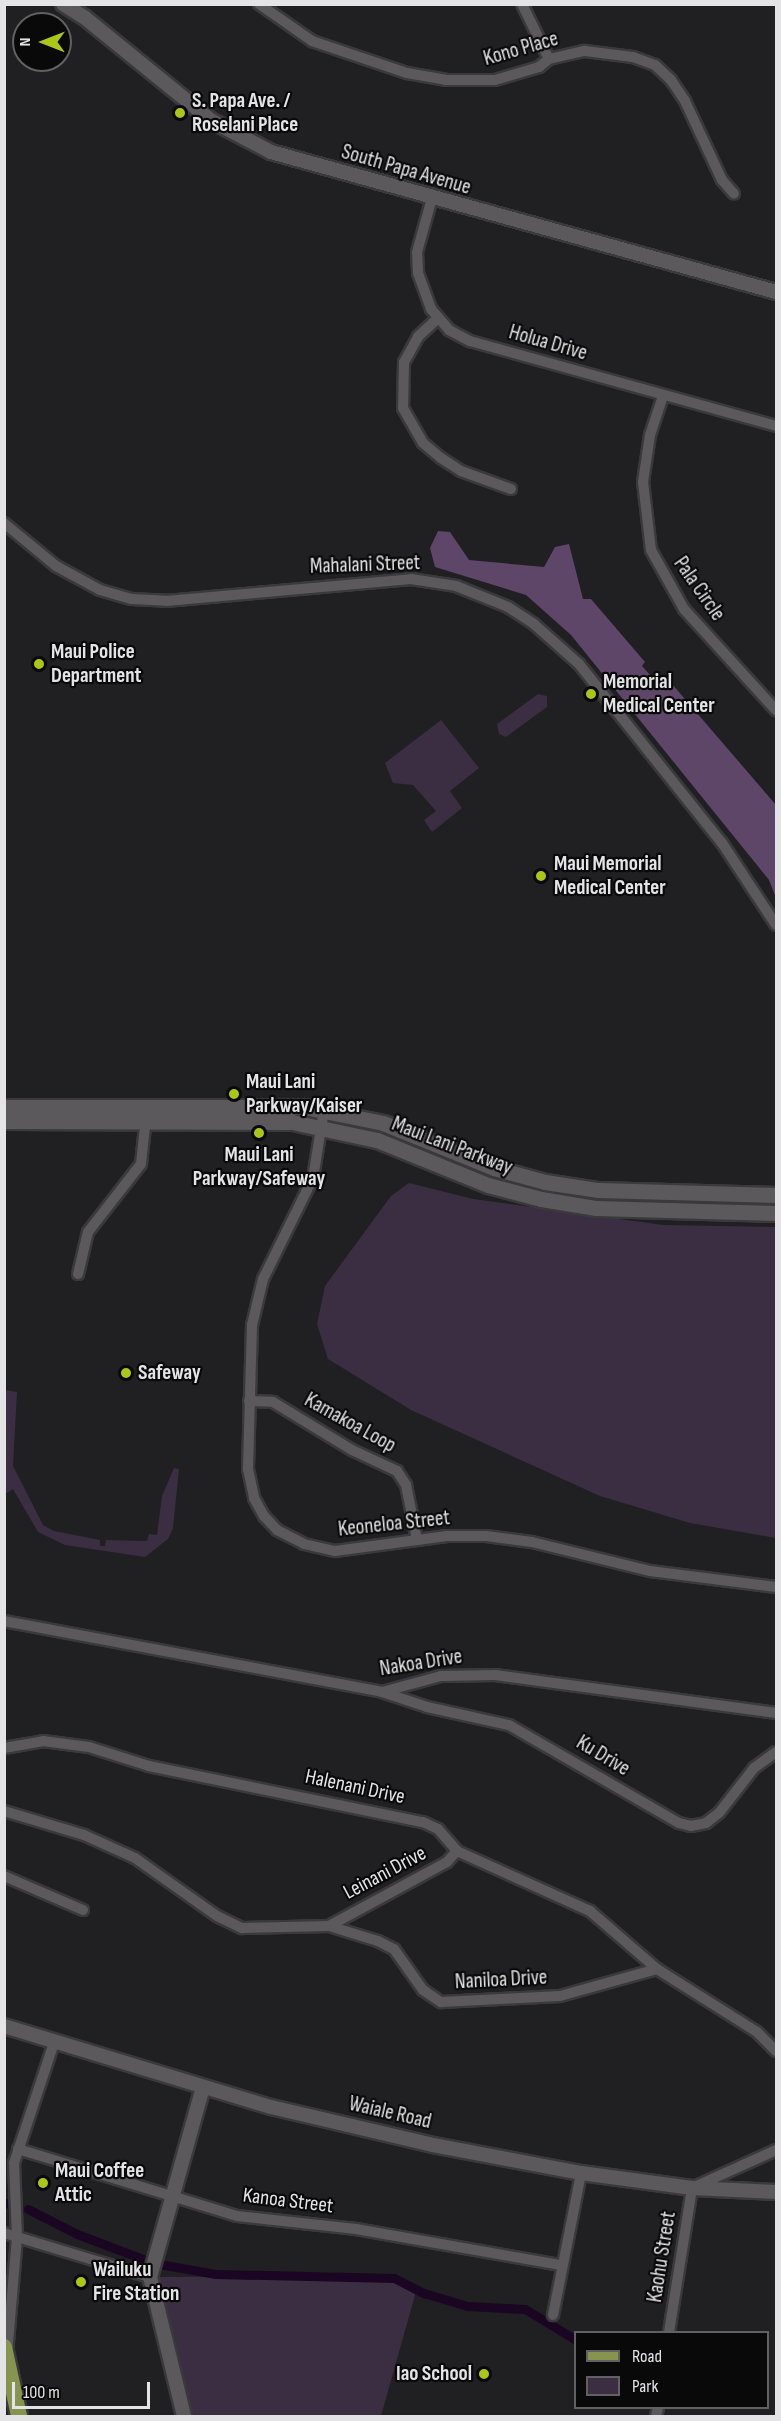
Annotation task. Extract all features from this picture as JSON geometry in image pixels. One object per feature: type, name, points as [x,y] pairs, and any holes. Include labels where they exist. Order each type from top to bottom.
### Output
[{"type":"main road","name":"Maui Lani Parkway","points":[[4,1121],[146,1115],[279,1105],[324,1110],[383,1123],[494,1168],[545,1182],[619,1192],[777,1195]]},
{"type":"main road","name":"Maui Lani Parkway","points":[[4,1107],[292,1122],[377,1140],[488,1185],[541,1199],[596,1208],[777,1212]]},
{"type":"main road","points":[[6,2365],[19,2416]]},
{"type":"street","name":"South Papa Avenue","points":[[63,4],[84,17],[212,121],[253,144],[301,162],[777,292]]},
{"type":"street","name":"Kono Place","points":[[259,4],[312,41],[416,74],[467,82],[495,80],[539,67],[549,59],[600,51],[655,65],[671,80],[685,101],[722,180],[734,194]]},
{"type":"street","points":[[522,4],[549,59]]},
{"type":"street","points":[[432,198],[417,252],[417,273],[437,319],[409,349],[401,379],[403,408],[423,443],[441,458],[461,471],[511,489]]},
{"type":"street","name":"Holua Drive","points":[[437,319],[470,341],[777,426]]},
{"type":"street","name":"Pala Circle","points":[[663,396],[650,435],[643,482],[651,550],[684,609],[777,710]]},
{"type":"street","name":"Mahalani Street","points":[[4,523],[56,566],[100,590],[132,599],[166,601],[411,579],[456,586],[508,607],[534,624],[579,664],[723,843],[777,925]]},
{"type":"street","name":"Keoneloa Street","points":[[324,1110],[313,1178],[263,1279],[252,1325],[248,1469],[254,1498],[278,1530],[304,1544],[335,1551],[417,1540],[486,1536],[532,1542],[650,1571],[777,1587]]},
{"type":"street","points":[[78,1274],[88,1232],[141,1164],[146,1115]]},
{"type":"street","name":"Kamakoa Loop","points":[[249,1401],[273,1402],[352,1450],[397,1471],[406,1485],[417,1540]]},
{"type":"street","name":"Nakoa Drive","points":[[4,1621],[382,1692],[441,1676],[495,1675],[777,1713]]},
{"type":"street","name":"Ku Drive","points":[[382,1692],[427,1707],[509,1725],[679,1823],[691,1826],[706,1823],[719,1813],[754,1768],[777,1752]]},
{"type":"street","name":"Halenani Drive","points":[[4,1748],[43,1741],[78,1745],[149,1766],[398,1815],[438,1829],[457,1851],[590,1911],[657,1969]]},
{"type":"street","name":"Naniloa Drive","points":[[4,1811],[84,1835],[135,1858],[217,1916],[242,1928],[329,1926],[394,1949],[423,1990],[441,2002],[560,1996],[657,1969]]},
{"type":"street","name":"Leinani Drive","points":[[329,1926],[447,1862],[457,1851]]},
{"type":"street","points":[[4,1876],[83,1910]]},
{"type":"street","points":[[657,1969],[757,2032],[777,2051]]},
{"type":"street","name":"Waiale Road","points":[[4,2026],[203,2087],[388,2135],[581,2173],[692,2188],[777,2192]]},
{"type":"street","points":[[6,2365],[17,2237],[14,2163],[54,2043]]},
{"type":"street","points":[[184,2416],[150,2277],[203,2087]]},
{"type":"street","name":"Kanoa Street","points":[[18,2149],[237,2216],[356,2229],[561,2265]]},
{"type":"street","points":[[692,2188],[777,2150]]},
{"type":"street","points":[[553,2315],[561,2265],[581,2173]]},
{"type":"street","name":"Kaohu Street","points":[[669,2331],[692,2188]]},
{"type":"street","points":[[4,2234],[150,2277]]},
{"type":"green space","points":[[538,694],[547,696],[547,707],[506,737],[499,734],[497,724]]},
{"type":"green space","points":[[441,720],[479,768],[450,791],[462,808],[432,832],[424,820],[436,811],[413,785],[393,783],[385,763]]},
{"type":"green space","points":[[409,1183],[473,1199],[663,1225],[776,1227],[776,1538],[690,1523],[600,1496],[411,1410],[328,1359],[317,1324],[325,1286],[391,1196]]},
{"type":"green space","points":[[5,1390],[17,1392],[13,1466],[43,1525],[54,1531],[100,1540],[100,1546],[105,1546],[106,1540],[147,1541],[149,1534],[157,1535],[162,1496],[174,1468],[179,1469],[173,1528],[168,1539],[145,1557],[65,1545],[38,1532],[13,1489],[5,1494]]},
{"type":"green space","points":[[387,2276],[417,2288],[381,2416],[184,2416],[150,2277]]},
{"type":"shaded area","points":[[438,531],[450,532],[469,560],[544,567],[555,547],[569,544],[583,599],[591,599],[645,662],[642,666],[651,676],[672,684],[776,805],[776,898],[769,880],[571,635],[526,595],[435,567],[430,548]]},
{"type":"waterway","points":[[4,2203],[11,2204]]},
{"type":"waterway","points":[[28,2209],[77,2234],[143,2259]]},
{"type":"waterway","points":[[159,2264],[216,2274],[394,2278],[424,2293],[467,2306],[525,2309],[574,2339]]},
{"type":"place","name":"S. Papa Ave. / Roselani Place","points":[[180,113]]},
{"type":"place","name":"Maui Police Department","points":[[39,664]]},
{"type":"place","name":"Memorial Medical Center","points":[[591,694]]},
{"type":"place","name":"Maui Memorial Medical Center","points":[[541,876]]},
{"type":"place","name":"Maui Lani Parkway/Kaiser","points":[[234,1094]]},
{"type":"place","name":"Maui Lani Parkway/Safeway","points":[[259,1133]]},
{"type":"place","name":"Safeway","points":[[126,1373]]},
{"type":"place","name":"Maui Coffee Attic","points":[[43,2183]]},
{"type":"place","name":"Wailuku Fire Station","points":[[81,2282]]},
{"type":"place","name":"Iao School","points":[[484,2374]]}]
